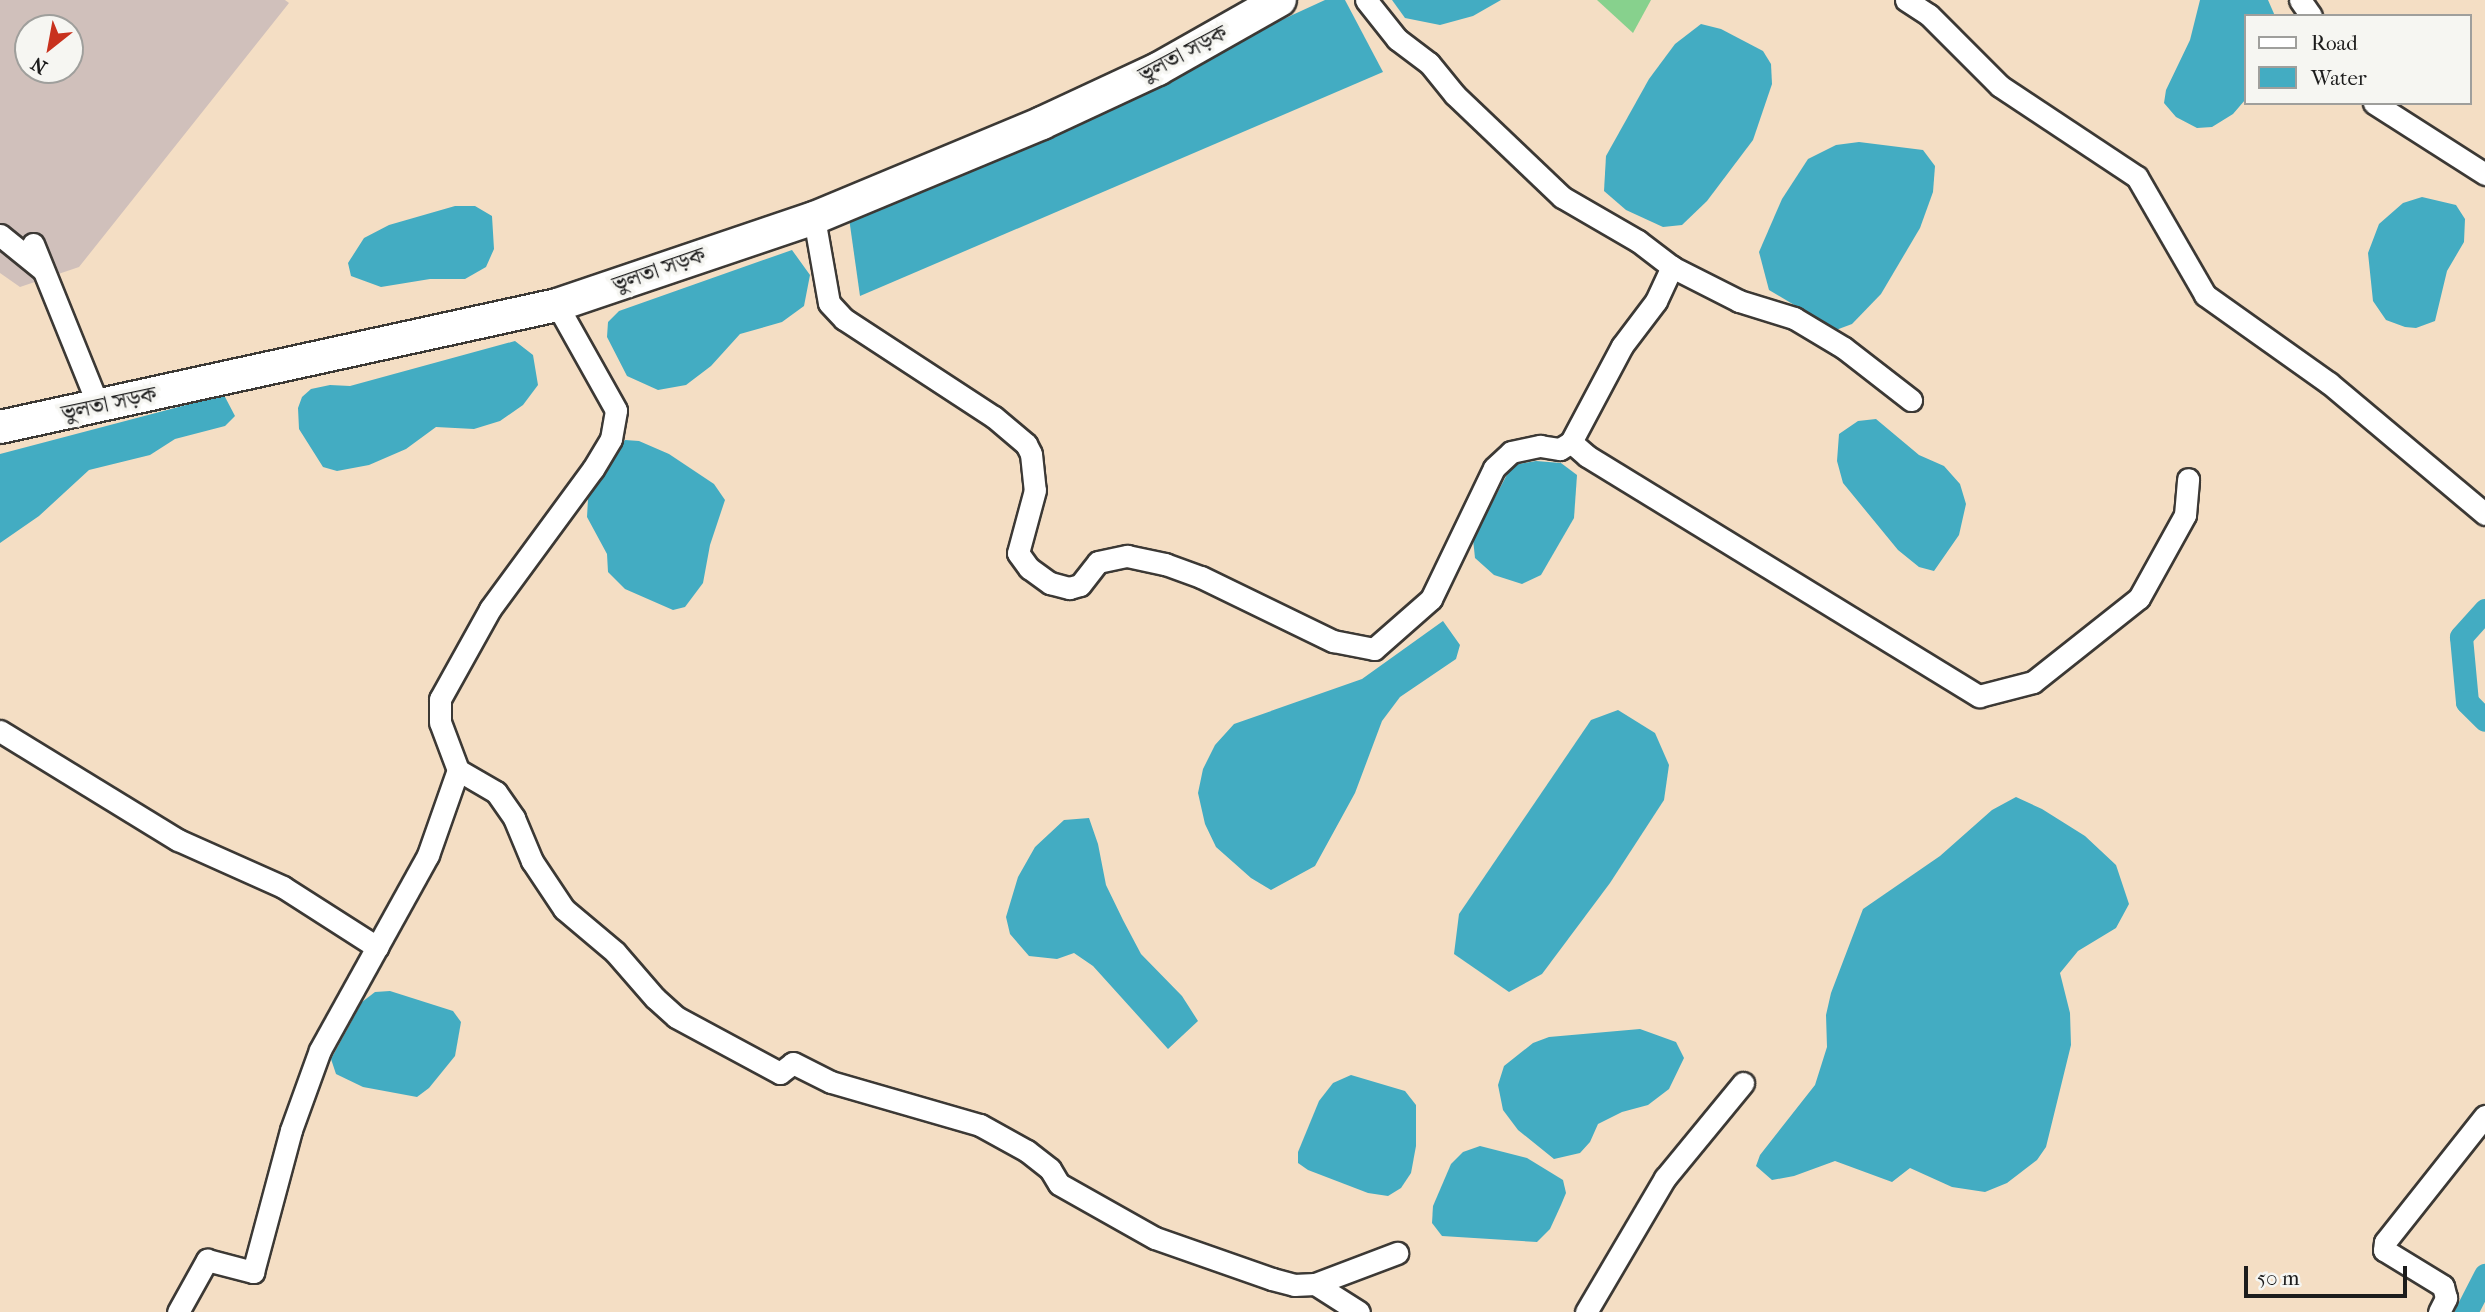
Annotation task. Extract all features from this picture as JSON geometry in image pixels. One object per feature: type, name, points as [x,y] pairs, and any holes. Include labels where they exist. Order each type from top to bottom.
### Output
[{"type":"highway","name":"ভুলতা সড়ক","points":[[0,427],[557,305],[814,218],[1042,123],[1147,75],[1280,0]]},
{"type":"street","points":[[1366,0],[1397,38],[1429,63],[1455,95],[1562,197],[1639,241],[1672,267],[1739,301],[1794,318],[1844,348],[1911,400]]},
{"type":"street","points":[[1906,0],[1933,8],[2000,86],[2137,177],[2205,295],[2329,383],[2485,514]]},
{"type":"street","points":[[2377,105],[2485,174]]},
{"type":"street","points":[[814,218],[829,303],[844,319],[994,417],[1026,444],[1031,454],[1035,490],[1018,554],[1029,568],[1050,583],[1069,588],[1080,585],[1098,562],[1128,556],[1166,564],[1201,577],[1333,642],[1374,649],[1431,599],[1494,468],[1511,452],[1540,446],[1560,449],[1571,442],[1622,346],[1656,301],[1672,267]]},
{"type":"street","points":[[0,235],[44,270]]},
{"type":"street","points":[[33,244],[99,407]]},
{"type":"street","points":[[557,305],[616,411],[611,439],[593,469],[491,609],[440,699],[440,722],[458,770],[496,792],[514,818],[533,861],[564,909],[615,952],[655,999],[676,1017],[780,1073],[793,1063],[831,1082],[980,1125],[1027,1151],[1050,1169],[1059,1184],[1155,1238],[1294,1285],[1315,1284],[1397,1253]]},
{"type":"street","points":[[1571,442],[1587,456],[1979,696],[2033,682],[2139,598],[2185,515],[2188,479]]},
{"type":"street","points":[[0,731],[178,840],[283,887],[377,947]]},
{"type":"street","points":[[178,1312],[207,1260],[253,1272],[291,1130],[320,1050],[428,855],[458,770]]},
{"type":"street","points":[[1586,1312],[1665,1178],[1743,1083]]},
{"type":"street","points":[[2439,1312],[2446,1298],[2443,1286],[2384,1250],[2385,1242],[2485,1116]]},
{"type":"street","points":[[1315,1284],[1359,1312]]},
{"type":"shaded area","points":[[0,0],[285,0],[289,3],[79,267],[20,287],[0,273]]},
{"type":"green space","points":[[1597,0],[1651,0],[1633,33]]},
{"type":"water","points":[[1325,0],[1345,0],[1383,72],[860,296],[849,218]]},
{"type":"water","points":[[1392,0],[1501,0],[1473,16],[1440,25],[1405,18]]},
{"type":"water","points":[[2200,0],[2268,0],[2274,14],[2244,14],[2244,101],[2233,114],[2212,127],[2197,128],[2176,117],[2164,103],[2166,90],[2190,40]]},
{"type":"water","points":[[1701,24],[1721,29],[1763,51],[1771,64],[1772,84],[1753,140],[1707,201],[1682,225],[1663,227],[1626,210],[1604,191],[1606,156],[1649,79],[1675,44]]},
{"type":"water","points":[[1859,142],[1923,150],[1935,166],[1933,192],[1920,228],[1881,294],[1852,324],[1836,330],[1769,290],[1759,252],[1782,199],[1808,159],[1836,145]]},
{"type":"water","points":[[2422,197],[2456,205],[2465,219],[2464,242],[2447,271],[2435,321],[2416,328],[2386,320],[2373,301],[2368,253],[2379,224],[2403,203]]},
{"type":"water","points":[[455,206],[475,206],[492,216],[494,249],[486,267],[465,279],[430,279],[381,287],[351,276],[348,263],[364,238],[389,225]]},
{"type":"water","points":[[792,250],[810,275],[804,306],[782,322],[740,334],[711,366],[686,385],[658,390],[627,376],[607,337],[608,322],[619,311]]},
{"type":"water","points":[[515,341],[533,355],[538,385],[523,405],[500,421],[474,429],[436,427],[406,449],[369,465],[337,471],[323,467],[299,429],[298,408],[302,397],[311,389],[330,385],[350,386]]},
{"type":"water","points":[[224,395],[235,416],[225,426],[175,439],[150,455],[89,470],[39,516],[0,543],[0,454]]},
{"type":"water","points":[[1876,419],[1919,455],[1944,466],[1960,484],[1966,504],[1959,535],[1934,571],[1919,567],[1898,550],[1843,483],[1837,461],[1839,434],[1858,421]]},
{"type":"water","points":[[625,440],[639,441],[669,454],[714,484],[725,500],[710,545],[703,583],[685,607],[673,610],[625,589],[608,572],[607,554],[587,517],[588,499],[596,480]]},
{"type":"water","points":[[1536,461],[1561,463],[1577,475],[1574,518],[1541,575],[1522,584],[1494,575],[1475,558],[1473,539],[1512,465]]},
{"type":"water","points":[[1443,621],[1460,645],[1456,659],[1400,697],[1382,721],[1355,793],[1315,866],[1271,890],[1251,878],[1216,847],[1205,824],[1198,793],[1203,769],[1215,745],[1234,724],[1362,679]]},
{"type":"water","points":[[1618,710],[1655,733],[1669,765],[1664,800],[1610,883],[1542,974],[1509,992],[1454,954],[1459,914],[1591,720]]},
{"type":"water","points":[[2016,797],[2042,809],[2085,836],[2116,865],[2129,904],[2116,928],[2078,951],[2060,973],[2070,1013],[2071,1045],[2046,1147],[2037,1160],[2007,1183],[1985,1192],[1952,1187],[1910,1168],[1892,1182],[1835,1161],[1794,1176],[1772,1180],[1756,1166],[1760,1155],[1815,1085],[1827,1047],[1826,1015],[1831,993],[1863,909],[1940,856],[1992,810]]},
{"type":"water","points":[[1089,818],[1098,844],[1106,885],[1141,954],[1182,996],[1198,1021],[1168,1049],[1093,966],[1074,953],[1057,959],[1029,956],[1010,934],[1006,917],[1018,877],[1035,847],[1064,820]]},
{"type":"water","points":[[390,991],[453,1011],[461,1022],[455,1056],[429,1088],[417,1097],[363,1087],[336,1074],[331,1059],[362,1002],[375,992]]},
{"type":"water","points":[[1640,1029],[1676,1042],[1684,1058],[1669,1089],[1648,1105],[1622,1112],[1598,1124],[1590,1142],[1580,1153],[1554,1159],[1518,1130],[1503,1110],[1498,1085],[1504,1066],[1533,1043],[1549,1037]]},
{"type":"water","points":[[1351,1075],[1405,1091],[1416,1105],[1416,1146],[1411,1173],[1401,1188],[1388,1196],[1368,1193],[1308,1170],[1298,1163],[1298,1152],[1319,1101],[1333,1083]]},
{"type":"water","points":[[1480,1146],[1527,1158],[1563,1180],[1566,1193],[1561,1205],[1550,1229],[1537,1242],[1442,1236],[1432,1223],[1433,1206],[1451,1164],[1463,1152]]},
{"type":"waterway","points":[[2485,610],[2461,637],[2467,702],[2485,720]]},
{"type":"waterway","points":[[2466,1312],[2485,1275]]}]
